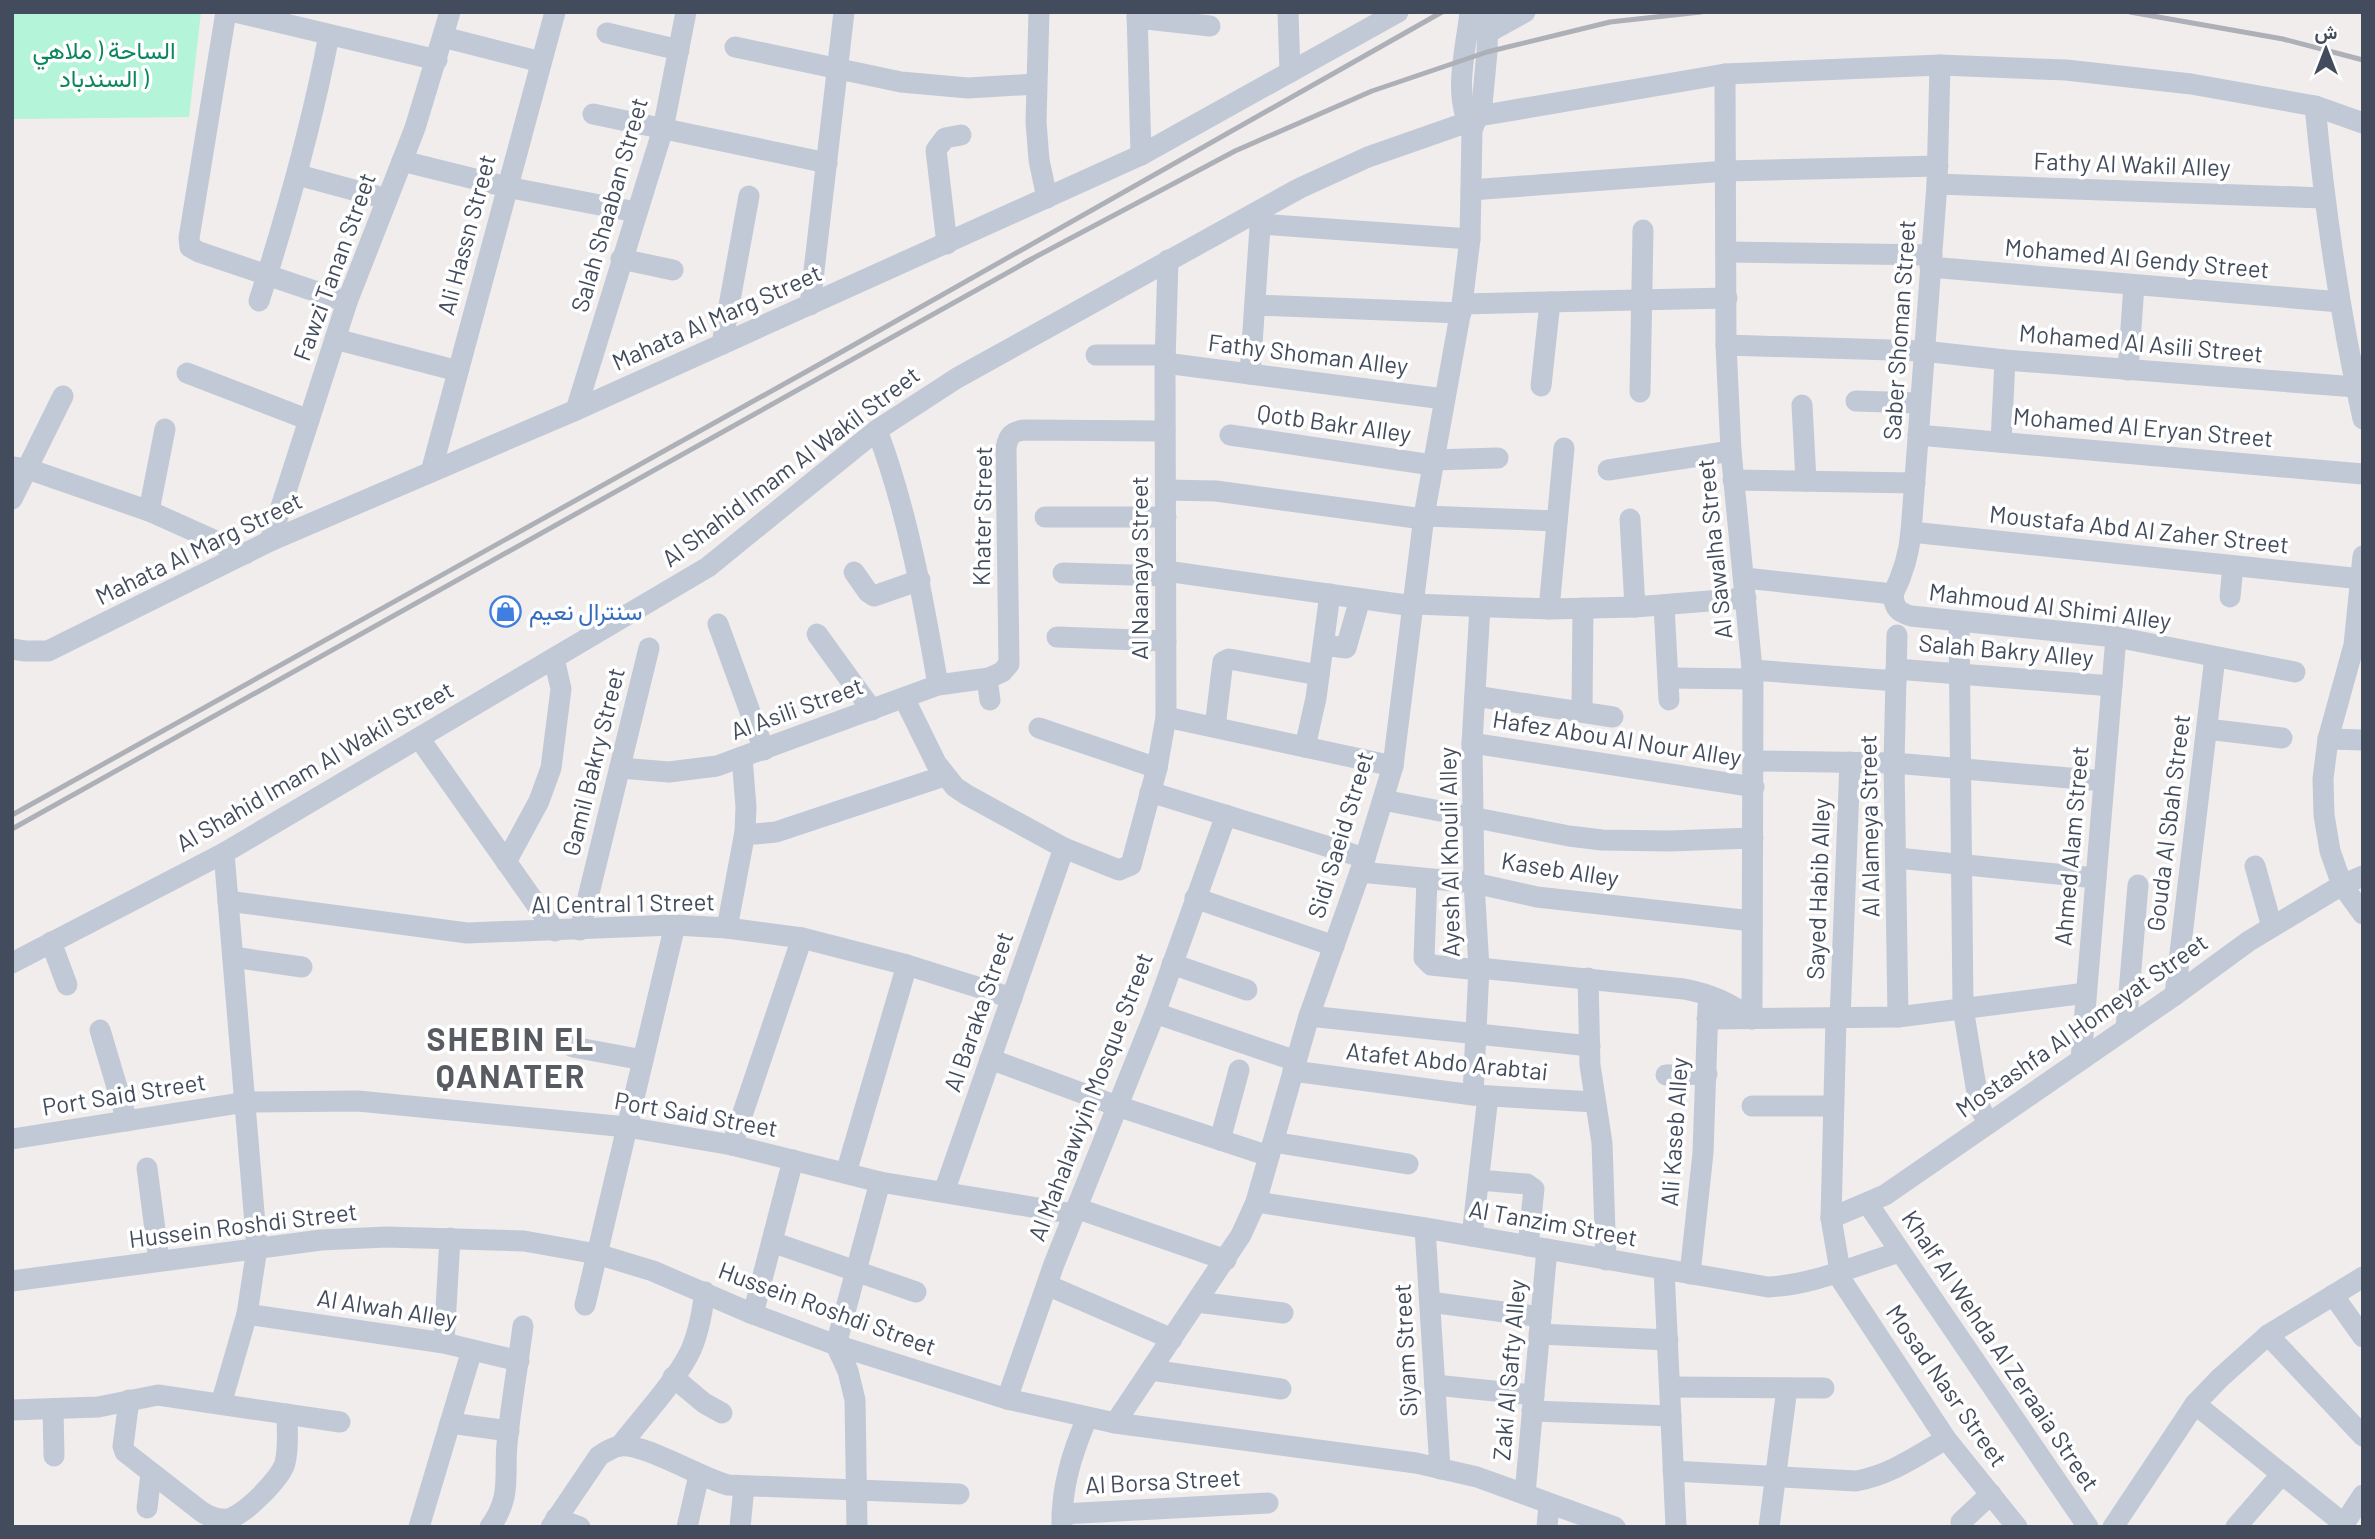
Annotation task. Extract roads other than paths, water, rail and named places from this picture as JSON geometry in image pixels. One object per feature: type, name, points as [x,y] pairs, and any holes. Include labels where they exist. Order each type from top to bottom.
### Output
[{"type":"street","points":[[226,12],[189,238],[190,247],[346,302]]},
{"type":"street","points":[[235,12],[437,60]]},
{"type":"street","name":"Fawzi Tanan Street","points":[[270,541],[346,302],[415,128],[450,12]]},
{"type":"street","name":"Ali Hassn Street","points":[[430,472],[555,12]]},
{"type":"street","name":"Salah Shaaban Street","points":[[576,410],[663,129],[686,12]]},
{"type":"street","points":[[810,305],[844,12]]},
{"type":"street","points":[[1040,12],[1036,122],[1039,160],[1047,198]]},
{"type":"street","points":[[1288,12],[1290,72]]},
{"type":"street","name":"Mahata Al Marg Street","points":[[12,649],[48,651],[270,541],[576,410],[1141,155],[1290,72],[1369,20],[1398,12]]},
{"type":"street","points":[[1470,12],[1461,93],[1473,123]]},
{"type":"street","points":[[1473,123],[1487,52],[1488,23],[1525,12]]},
{"type":"street","points":[[1141,155],[1137,15],[1210,26]]},
{"type":"street","points":[[607,33],[679,50]]},
{"type":"street","points":[[260,301],[298,174],[329,34]]},
{"type":"street","points":[[443,37],[541,62]]},
{"type":"street","points":[[735,47],[901,82],[968,88],[1036,84]]},
{"type":"street","name":"Al Shahid Imam Al Wakil Street","points":[[12,963],[224,853],[708,567],[877,430],[957,378],[1168,260],[1260,216],[1333,171],[1473,123],[1726,74],[1940,65],[2080,71],[2192,84],[2315,106],[2363,123]]},
{"type":"street","name":"Saber Shoman Street","points":[[1893,594],[1903,575],[1911,532],[1938,175],[1940,65]]},
{"type":"street","name":"Al Sawalha Street","points":[[1726,74],[1726,345],[1733,480],[1753,674],[1752,1019]]},
{"type":"street","points":[[2315,106],[2324,198],[2340,302],[2355,352],[2356,387],[2363,419]]},
{"type":"street","points":[[593,114],[827,163]]},
{"type":"street","name":"Sidi Saeid Street","points":[[1115,1423],[1226,1260],[1241,1236],[1256,1202],[1309,1016],[1362,865],[1393,766],[1432,462],[1462,308],[1470,239],[1473,123]]},
{"type":"street","points":[[947,244],[936,150],[945,138],[961,135]]},
{"type":"street","points":[[402,161],[507,187],[636,212]]},
{"type":"street","name":"Fathy Al Wakil Alley","points":[[1471,190],[1726,171],[1938,175],[2324,198]]},
{"type":"street","points":[[298,174],[387,199]]},
{"type":"street","points":[[722,344],[749,196]]},
{"type":"street","points":[[1250,374],[1260,216],[1470,239]]},
{"type":"street","points":[[1640,392],[1643,230]]},
{"type":"street","name":"Mohamed Al Gendy Street","points":[[1727,252],[1931,261],[2134,285],[2340,302]]},
{"type":"street","points":[[621,259],[673,270]]},
{"type":"street","name":"Al Naanaya Street","points":[[1064,848],[1119,870],[1126,869],[1134,860],[1157,768],[1166,717],[1165,359],[1168,260]]},
{"type":"street","points":[[2129,370],[2134,285]]},
{"type":"street","points":[[1255,305],[1462,308],[1550,302],[1727,298]]},
{"type":"street","points":[[1541,386],[1550,302]]},
{"type":"street","points":[[335,339],[458,371]]},
{"type":"street","name":"Mohamed Al Asili Street","points":[[1726,345],[1923,351],[2005,360],[2356,387]]},
{"type":"street","name":"Fathy Shoman Alley","points":[[1096,355],[1165,359],[1250,374],[1444,399]]},
{"type":"street","points":[[2001,442],[2005,360]]},
{"type":"street","points":[[187,373],[309,421]]},
{"type":"street","points":[[12,499],[20,468],[64,396]]},
{"type":"street","points":[[1856,401],[1920,402]]},
{"type":"street","points":[[1801,405],[1806,481]]},
{"type":"street","points":[[149,511],[165,429]]},
{"type":"street","points":[[877,430],[901,499],[920,580],[938,685]]},
{"type":"street","name":"Khater Street","points":[[989,678],[1002,672],[1009,664],[1008,438],[1015,431],[1025,430],[1165,431]]},
{"type":"street","name":"Qotb Bakr Alley","points":[[1230,435],[1432,462],[1498,458]]},
{"type":"street","name":"Mohamed Al Eryan Street","points":[[1918,435],[2363,474]]},
{"type":"street","points":[[1549,609],[1564,448]]},
{"type":"street","points":[[1608,470],[1731,451]]},
{"type":"street","points":[[20,468],[149,511],[245,554]]},
{"type":"street","points":[[1733,480],[1915,483]]},
{"type":"street","points":[[1166,490],[1199,489],[1424,517],[1557,522]]},
{"type":"street","points":[[1045,517],[1166,517]]},
{"type":"street","points":[[1630,519],[1635,607]]},
{"type":"street","name":"Moustafa Abd Al Zaher Street","points":[[1911,532],[2233,566],[2362,570]]},
{"type":"street","points":[[2363,556],[2358,646],[2328,739],[2323,779],[2323,816],[2330,851],[2342,885],[2363,914]]},
{"type":"street","points":[[2230,597],[2233,566]]},
{"type":"street","points":[[854,572],[874,596],[920,580]]},
{"type":"street","points":[[1063,573],[1166,573],[1413,605],[1549,609],[1664,605],[1746,588],[1893,594]]},
{"type":"street","points":[[1305,747],[1324,645],[1330,594]]},
{"type":"street","name":"Mahmoud Al Shimi Alley","points":[[1893,594],[1894,605],[1900,613],[2116,637],[2295,672]]},
{"type":"street","points":[[1324,645],[1346,648],[1360,599]]},
{"type":"street","points":[[1664,605],[1669,700]]},
{"type":"street","name":"Ayesh Al Khouli Alley","points":[[1472,1237],[1479,1180],[1481,1095],[1476,1036],[1479,969],[1472,817],[1472,743],[1480,607]]},
{"type":"street","points":[[1582,712],[1583,608]]},
{"type":"street","points":[[1959,621],[1963,1008],[1979,1105],[1988,1124]]},
{"type":"street","points":[[718,624],[764,750]]},
{"type":"street","points":[[817,634],[872,709]]},
{"type":"street","name":"Al Alameya Street","points":[[1896,635],[1894,762],[1898,1017]]},
{"type":"street","points":[[1057,637],[1166,642]]},
{"type":"street","name":"Ahmed Alam Street","points":[[2081,1060],[2116,637]]},
{"type":"street","name":"Gamil Bakry Street","points":[[580,929],[649,648]]},
{"type":"street","name":"Gouda Al Sbah Street","points":[[2175,995],[2215,657]]},
{"type":"street","points":[[506,862],[539,802],[551,768],[561,697],[559,673],[554,658]]},
{"type":"street","points":[[1215,727],[1223,662],[1229,659],[1319,675]]},
{"type":"street","name":"Salah Bakry Alley","points":[[1668,678],[1753,674],[1959,674],[2112,686]]},
{"type":"street","points":[[989,678],[990,700]]},
{"type":"street","name":"Al Asili Street","points":[[620,768],[669,772],[717,766],[938,685],[989,678]]},
{"type":"street","points":[[1475,695],[1613,717]]},
{"type":"street","points":[[904,698],[944,776],[967,796],[1064,848]]},
{"type":"street","points":[[1166,717],[1393,766]]},
{"type":"street","points":[[1039,728],[1157,768]]},
{"type":"street","points":[[2207,729],[2282,738]]},
{"type":"street","points":[[419,738],[555,930]]},
{"type":"street","points":[[2328,739],[2363,740]]},
{"type":"street","name":"Hafez Abou Al Nour Alley","points":[[1472,743],[1754,787]]},
{"type":"street","points":[[727,928],[745,832],[742,757]]},
{"type":"street","points":[[1754,761],[1894,762],[2104,781]]},
{"type":"street","name":"Sayed Habib Alley","points":[[1838,1271],[1831,1218],[1833,1106],[1850,762]]},
{"type":"street","points":[[745,832],[776,832],[944,776]]},
{"type":"street","name":"Kaseb Alley","points":[[1150,792],[1362,865],[1427,879],[1474,883],[1537,897],[1752,921]]},
{"type":"street","points":[[1383,800],[1602,840],[1647,842],[1754,838]]},
{"type":"street","name":"Al Mahalawiyin Mosque Street","points":[[1007,1399],[1047,1284],[1155,1013],[1226,816]]},
{"type":"street","name":"Al Baraka Street","points":[[944,1192],[1064,848]]},
{"type":"street","points":[[221,1404],[247,1314],[257,1248],[224,853]]},
{"type":"street","points":[[1897,858],[2096,878]]},
{"type":"street","points":[[2255,866],[2272,927]]},
{"type":"street","name":"Mostashfa Al Homeyat Street","points":[[1831,1218],[1885,1195],[2249,941],[2342,885],[2363,876]]},
{"type":"street","points":[[1427,879],[1424,953],[1427,962],[1436,966],[1588,978],[1708,993],[1731,1003],[1752,1019]]},
{"type":"street","points":[[2126,1029],[2138,885]]},
{"type":"street","points":[[1195,898],[1334,946]]},
{"type":"street","name":"Al Central 1 Street","points":[[228,901],[467,933],[675,925],[727,928],[802,938],[907,965],[1012,998]]},
{"type":"street","points":[[585,1305],[675,925]]},
{"type":"street","points":[[732,1145],[802,938]]},
{"type":"street","points":[[51,943],[67,985]]},
{"type":"street","points":[[233,957],[302,967]]},
{"type":"street","points":[[1172,964],[1247,990]]},
{"type":"street","points":[[846,1173],[907,965]]},
{"type":"street","points":[[1588,978],[1590,1046],[1602,1143],[1606,1260]]},
{"type":"street","name":"Ali Kaseb Alley","points":[[1690,1274],[1703,1153],[1708,993]]},
{"type":"street","points":[[1707,1019],[1898,1017],[2087,993]]},
{"type":"street","name":"Atafet Abdo Arabtai","points":[[1155,1013],[1295,1066],[1481,1095],[1595,1102]]},
{"type":"street","points":[[1309,1016],[1476,1036],[1590,1046]]},
{"type":"street","points":[[100,1030],[127,1121]]},
{"type":"street","points":[[573,1047],[643,1060]]},
{"type":"street","points":[[990,1059],[1117,1106],[1220,1140],[1271,1149],[1408,1164]]},
{"type":"street","points":[[1220,1140],[1239,1070]]},
{"type":"street","points":[[1666,1075],[1707,1074]]},
{"type":"street","name":"Port Said Street","points":[[12,1139],[246,1102],[358,1101],[627,1127],[732,1145],[880,1182],[1075,1211],[1226,1260]]},
{"type":"street","points":[[1752,1106],[1833,1106]]},
{"type":"street","points":[[753,1314],[793,1160]]},
{"type":"street","points":[[147,1168],[159,1261]]},
{"type":"street","name":"Zaki Al Safty Alley","points":[[1479,1180],[1527,1184],[1534,1189],[1540,1326],[1525,1494]]},
{"type":"street","points":[[857,1527],[856,1400],[849,1371],[836,1345],[880,1182]]},
{"type":"street","name":"Al Tanzim Street","points":[[1256,1202],[1768,1287],[1787,1286],[1900,1252]]},
{"type":"street","name":"Khalf Al Wehda Al Zeraaia Street","points":[[1868,1204],[2088,1527]]},
{"type":"street","name":"Siyam Street","points":[[1425,1228],[1440,1469]]},
{"type":"street","name":"Hussein Roshdi Street","points":[[12,1281],[321,1240],[386,1237],[524,1241],[597,1254],[653,1271],[753,1314],[836,1345],[1007,1399],[1115,1423],[1395,1460],[1440,1469],[1477,1477],[1612,1526]]},
{"type":"street","points":[[444,1343],[450,1238]]},
{"type":"street","points":[[772,1242],[916,1292]]},
{"type":"street","points":[[1664,1269],[1676,1527]]},
{"type":"street","name":"Mosad Nasr Street","points":[[1838,1271],[1946,1438],[2017,1527]]},
{"type":"street","points":[[2123,1522],[2195,1404],[2220,1378],[2268,1335],[2363,1277]]},
{"type":"street","points":[[1047,1284],[1172,1339]]},
{"type":"street","points":[[620,1446],[690,1351],[697,1332],[705,1292]]},
{"type":"street","points":[[2333,1295],[2363,1337]]},
{"type":"street","points":[[1197,1302],[1283,1313]]},
{"type":"street","points":[[1430,1302],[1540,1326],[1668,1340]]},
{"type":"street","name":"Al Alwah Alley","points":[[247,1314],[444,1343],[519,1361]]},
{"type":"street","points":[[490,1527],[502,1505],[506,1489],[509,1430],[523,1326]]},
{"type":"street","points":[[2268,1335],[2363,1436]]},
{"type":"street","points":[[419,1527],[472,1350]]},
{"type":"street","points":[[1151,1370],[1281,1389]]},
{"type":"street","points":[[673,1377],[704,1403],[722,1413]]},
{"type":"street","points":[[1435,1385],[1533,1403],[1671,1416]]},
{"type":"street","points":[[1670,1387],[1824,1388]]},
{"type":"street","points":[[1769,1527],[1787,1388]]},
{"type":"street","points":[[12,1410],[98,1407],[158,1395],[341,1422]]},
{"type":"street","points":[[129,1400],[123,1446],[130,1457],[202,1519],[230,1519],[243,1512],[276,1479],[285,1464],[287,1414]]},
{"type":"street","points":[[2195,1404],[2343,1525],[2363,1495]]},
{"type":"street","points":[[52,1409],[54,1456]]},
{"type":"street","points":[[1062,1520],[1065,1481],[1087,1418]]},
{"type":"street","points":[[450,1423],[509,1430]]},
{"type":"street","points":[[1673,1471],[1837,1482],[1875,1478],[1892,1471],[1946,1438]]},
{"type":"street","points":[[580,1527],[554,1522],[599,1456],[620,1446],[637,1448],[713,1481],[744,1487],[959,1494]]},
{"type":"street","points":[[147,1508],[150,1473]]},
{"type":"street","points":[[2236,1527],[2282,1474]]},
{"type":"street","points":[[687,1527],[699,1475]]},
{"type":"street","points":[[740,1527],[744,1487]]},
{"type":"street","points":[[1961,1522],[1991,1494]]},
{"type":"street","name":"Al Borsa Street","points":[[1062,1520],[1268,1503]]},
{"type":"street","points":[[1547,1527],[1549,1504]]},
{"type":"railway","points":[[12,815],[836,355],[1442,12]]},
{"type":"railway","points":[[1024,263],[1235,151],[1372,91],[1487,52],[1610,22],[1701,12]]},
{"type":"railway","points":[[2130,12],[2283,39],[2363,60]]},
{"type":"railway","points":[[12,829],[1032,259]]},
{"type":"place","name":"سنترال نعيم","points":[[506,612]]},
{"type":"district","name":"SHEBIN EL QANATER","points":[[511,1058]]},
{"type":"park label","name":"الساحة ( ملاهي السندباد )","points":[[104,65]]}]
